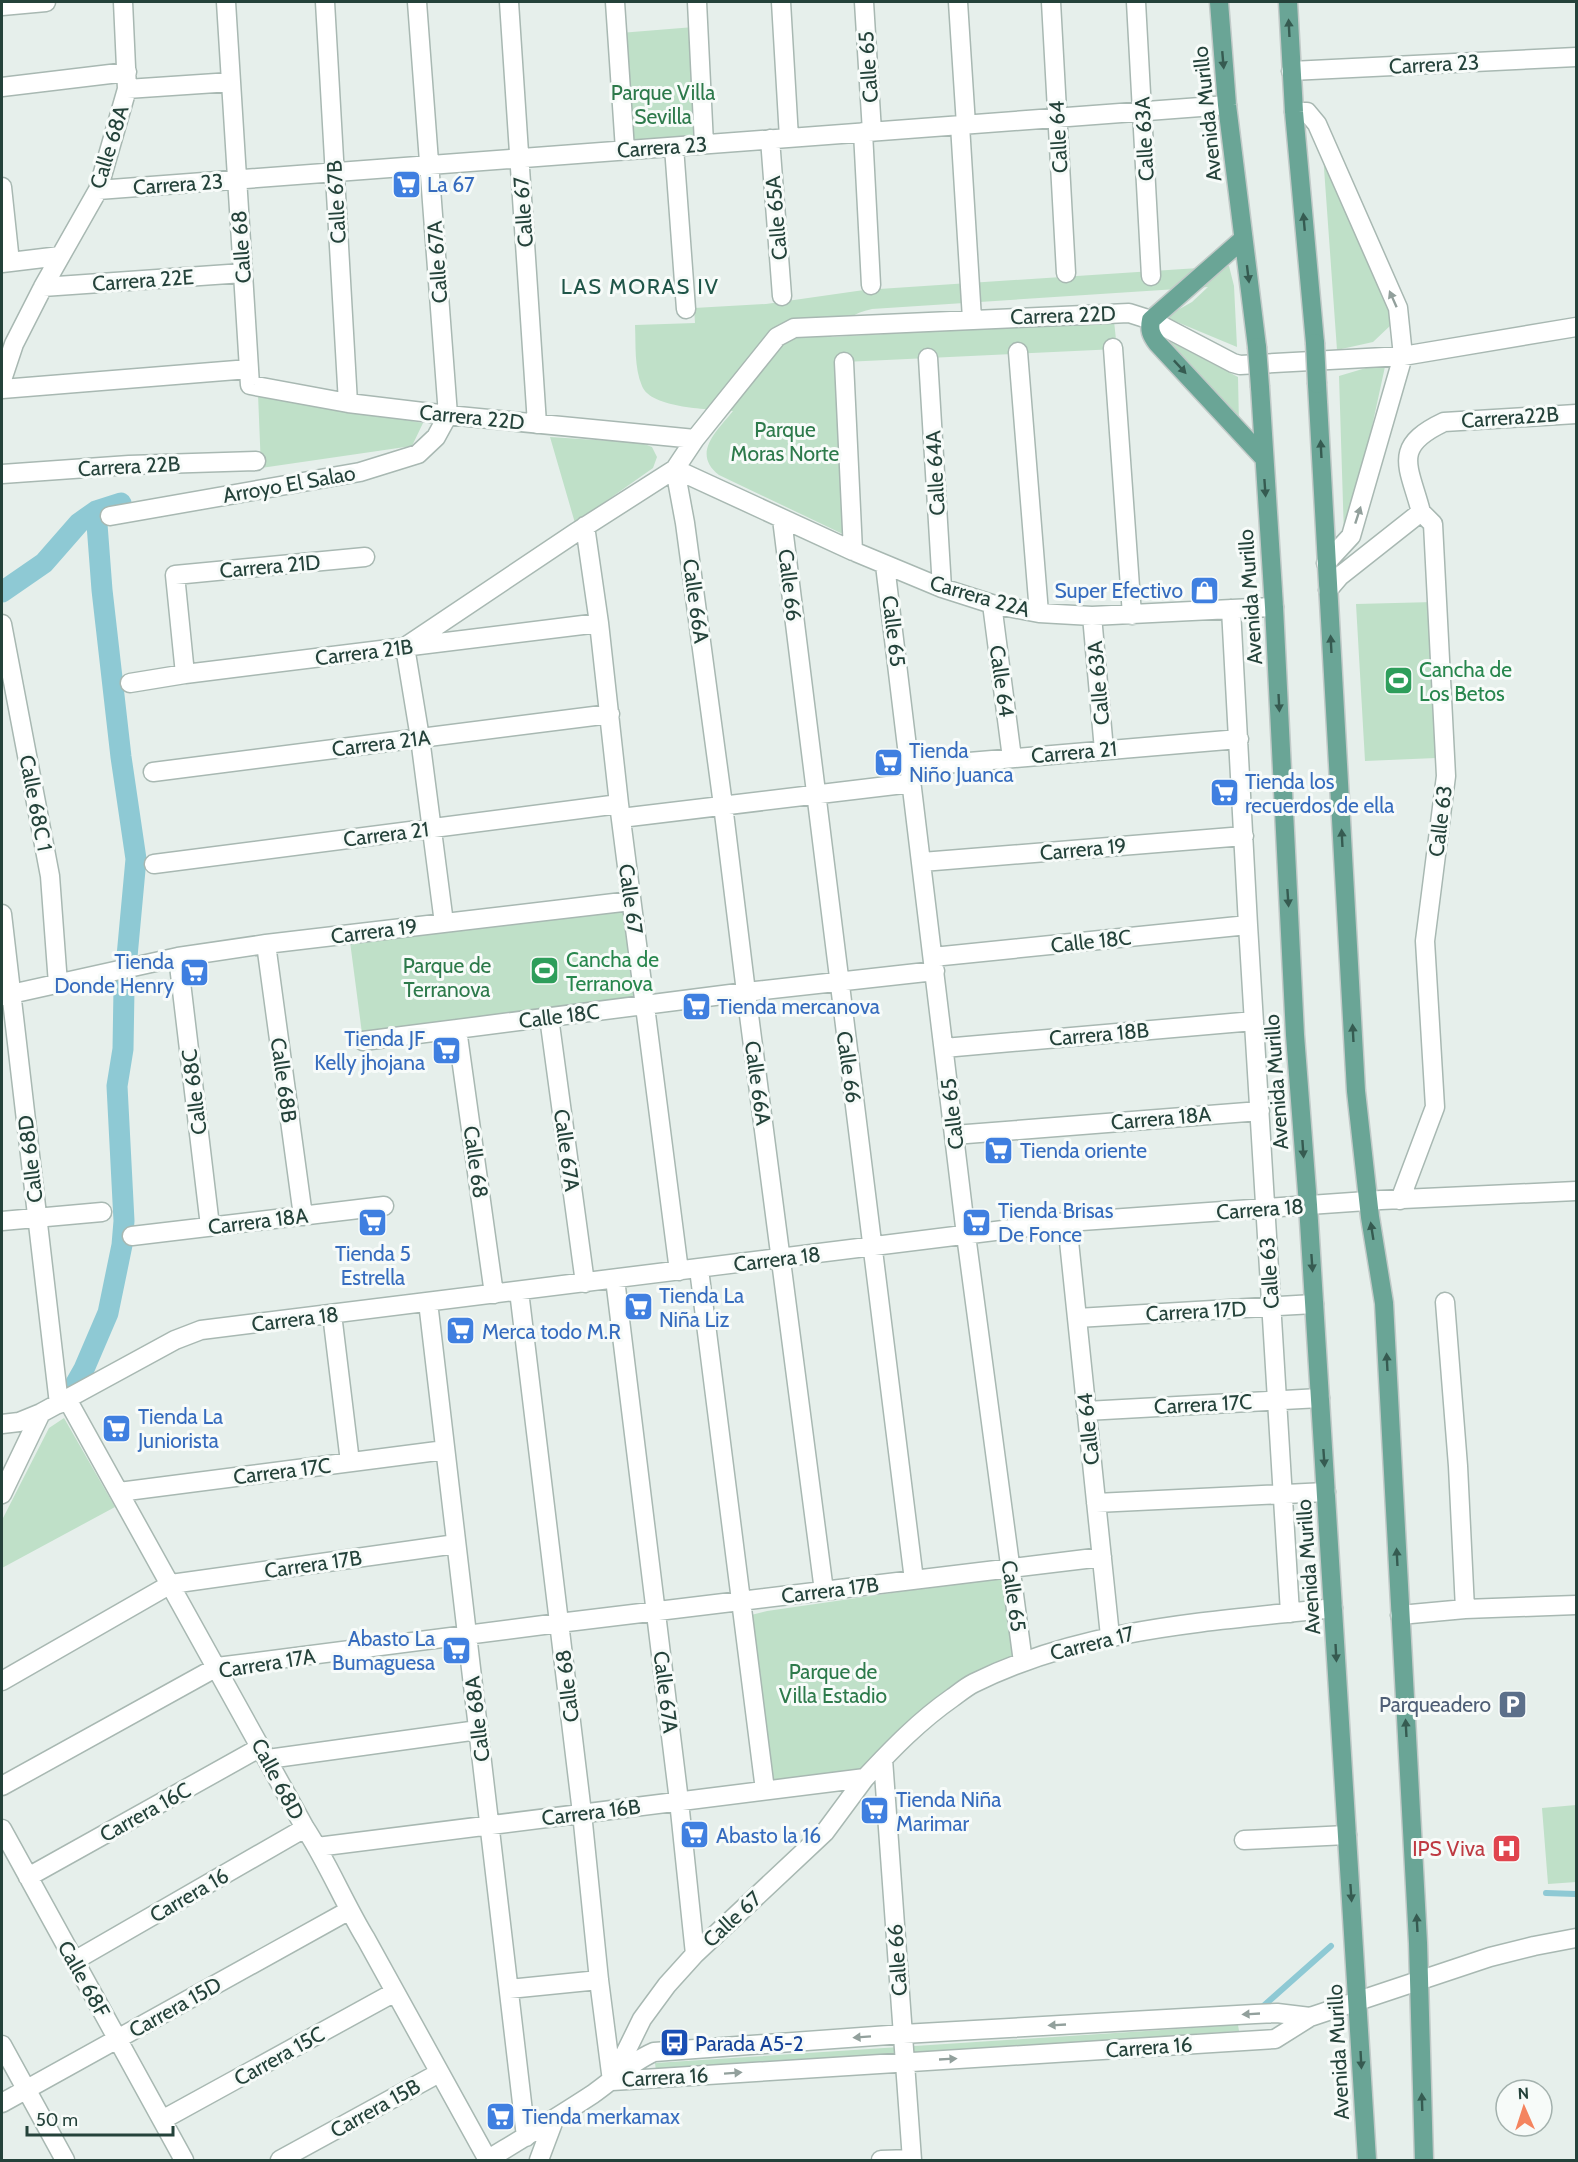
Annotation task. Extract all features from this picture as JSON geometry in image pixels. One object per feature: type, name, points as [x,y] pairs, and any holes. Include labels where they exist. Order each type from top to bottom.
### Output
[{"type":"main road","name":"Avenida Murillo","points":[[1219,2],[1227,105],[1260,387],[1274,607],[1295,1035],[1308,1205],[1367,2160]]},
{"type":"main road","points":[[1288,2],[1294,112],[1315,344],[1356,1091],[1384,1303],[1418,1981],[1424,2160]]},
{"type":"main road","points":[[1243,239],[1151,320],[1150,328],[1151,336],[1157,343],[1263,457]]},
{"type":"street","points":[[2,6],[45,2]]},
{"type":"street","name":"Calle 68A","points":[[2,380],[8,345],[98,190],[127,81],[123,2]]},
{"type":"street","name":"Calle 68","points":[[226,2],[249,377]]},
{"type":"street","name":"Calle 67B","points":[[325,2],[348,403]]},
{"type":"street","name":"Calle 67A","points":[[417,2],[448,415]]},
{"type":"street","name":"Calle 67","points":[[508,2],[537,423]]},
{"type":"street","points":[[615,2],[625,150]]},
{"type":"street","points":[[698,2],[704,144]]},
{"type":"street","points":[[781,2],[789,138]]},
{"type":"street","name":"Calle 65","points":[[864,2],[871,285]]},
{"type":"street","points":[[958,2],[972,319]]},
{"type":"street","name":"Calle 64","points":[[1051,2],[1066,273]]},
{"type":"street","name":"Calle 63A","points":[[1136,2],[1151,276]]},
{"type":"street","name":"Carrera 23","points":[[1291,71],[1576,57]]},
{"type":"street","points":[[2,87],[127,81],[231,82]]},
{"type":"street","name":"Carrera 23","points":[[98,190],[1227,105]]},
{"type":"street","points":[[1294,112],[1307,112],[1317,124],[1398,308],[1403,356],[1351,536],[1326,563]]},
{"type":"street","name":"Calle 65A","points":[[770,139],[782,296]]},
{"type":"street","points":[[674,147],[686,309]]},
{"type":"street","points":[[2,187],[6,262],[60,256]]},
{"type":"street","name":"Carrera 22E","points":[[43,287],[243,273]]},
{"type":"street","name":"Carrera 22D","points":[[405,647],[585,526],[675,469],[695,439],[777,337],[794,328],[1129,313],[1151,320],[1240,365],[1403,356],[1576,327]]},
{"type":"street","points":[[1113,348],[1132,615]]},
{"type":"street","points":[[1018,352],[1039,613]]},
{"type":"street","name":"Calle 64A","points":[[928,358],[942,588]]},
{"type":"street","points":[[844,362],[854,551]]},
{"type":"street","name":"Carrera 22D","points":[[2,389],[249,377],[348,403],[695,439]]},
{"type":"street","name":"Carrera22B","points":[[1444,422],[1576,414]]},
{"type":"street","name":"Arroyo El Salao","points":[[110,516],[369,470],[418,454],[436,437],[448,415]]},
{"type":"street","name":"Calle 63","points":[[1400,1200],[1435,1107],[1425,941],[1446,776],[1433,524],[1421,512],[1407,461],[1409,449],[1414,440],[1424,431],[1444,422]]},
{"type":"street","name":"Carrera 22B","points":[[2,474],[129,465],[256,461]]},
{"type":"street","name":"Carrera 22A","points":[[675,469],[885,565],[942,588],[992,604],[1039,613],[1092,616],[1274,607]]},
{"type":"street","name":"Calle 66A","points":[[675,469],[685,523],[723,805],[824,1591]]},
{"type":"street","points":[[1328,590],[1340,576],[1421,512]]},
{"type":"street","name":"Calle 66","points":[[782,519],[914,1580]]},
{"type":"street","name":"Calle 67","points":[[585,526],[679,1271]]},
{"type":"street","name":"Carrera 21D","points":[[185,674],[175,575],[365,557]]},
{"type":"street","name":"Calle 65","points":[[885,565],[966,1235],[1023,1662]]},
{"type":"street","name":"Calle 64","points":[[992,604],[1012,758]]},
{"type":"street","name":"Calle 63","points":[[1231,609],[1290,1613]]},
{"type":"street","name":"Calle 63A","points":[[1092,616],[1104,750]]},
{"type":"street","name":"Carrera 21B","points":[[130,683],[185,674],[599,623]]},
{"type":"street","name":"Calle 68C 1","points":[[2,624],[50,876],[58,984]]},
{"type":"street","points":[[405,647],[420,738],[444,923]]},
{"type":"street","name":"Carrera 21A","points":[[153,772],[610,714]]},
{"type":"street","name":"Carrera 21","points":[[154,864],[431,828],[620,811],[723,805],[817,793],[1012,758],[1239,739]]},
{"type":"street","name":"Carrera 19","points":[[922,862],[1244,836]]},
{"type":"street","name":"Carrera 19","points":[[6,996],[178,957],[266,944],[631,901]]},
{"type":"street","name":"Calle 68D","points":[[2,914],[6,996],[63,1401],[171,1584],[317,1847],[348,1911],[487,2160]]},
{"type":"street","name":"Calle 18C","points":[[363,1041],[838,982],[934,964],[1248,925]]},
{"type":"street","name":"Calle 68B","points":[[266,944],[303,1216]]},
{"type":"street","name":"Calle 68C","points":[[178,957],[210,1226]]},
{"type":"street","name":"Calle 67A","points":[[549,1017],[585,1282]]},
{"type":"street","name":"Carrera 18B","points":[[944,1048],[1254,1021]]},
{"type":"street","name":"Calle 68","points":[[457,1029],[494,1294]]},
{"type":"street","name":"Carrera 18A","points":[[954,1135],[1260,1111]]},
{"type":"street","name":"Carrera 18","points":[[2,1425],[19,1422],[41,1413],[175,1340],[201,1330],[1067,1222],[1369,1201],[1576,1191]]},
{"type":"street","name":"Carrera 18A","points":[[132,1236],[384,1206]]},
{"type":"street","points":[[2,1221],[102,1212]]},
{"type":"street","name":"Calle 64","points":[[1067,1222],[1110,1636]]},
{"type":"street","points":[[699,1269],[765,1790]]},
{"type":"street","name":"Calle 67A","points":[[615,1279],[679,1801],[695,1954]]},
{"type":"street","name":"Calle 68","points":[[519,1291],[612,2081]]},
{"type":"street","name":"Calle 68A","points":[[428,1302],[526,2137]]},
{"type":"street","points":[[1445,1302],[1458,1466],[1465,1609]]},
{"type":"street","name":"Carrera 17D","points":[[1077,1318],[1314,1304]]},
{"type":"street","points":[[332,1314],[350,1462]]},
{"type":"street","name":"Carrera 17C","points":[[1086,1411],[1320,1398]]},
{"type":"street","points":[[2,1494],[41,1413]]},
{"type":"street","name":"Carrera 17C","points":[[118,1492],[445,1450]]},
{"type":"street","points":[[1096,1503],[1326,1492]]},
{"type":"street","name":"Carrera 17B","points":[[171,1584],[456,1544]]},
{"type":"street","name":"Carrera 17B","points":[[559,1623],[1102,1557]]},
{"type":"street","points":[[2,1681],[171,1584]]},
{"type":"street","points":[[1400,1615],[1465,1609],[1576,1605]]},
{"type":"street","name":"Carrera 17","points":[[883,1759],[925,1717],[973,1683],[1023,1662],[1110,1636],[1231,1617],[1333,1608]]},
{"type":"street","name":"Carrera 17A","points":[[2,1786],[217,1667],[559,1623]]},
{"type":"street","name":"Carrera 16C","points":[[28,1877],[264,1753],[478,1730]]},
{"type":"street","points":[[865,1778],[883,1759]]},
{"type":"street","name":"Calle 66","points":[[883,1759],[912,2160]]},
{"type":"street","name":"Calle 67","points":[[695,1954],[825,1832],[865,1778]]},
{"type":"street","name":"Carrera 16B","points":[[317,1847],[865,1778]]},
{"type":"street","name":"Carrera 16","points":[[74,1961],[305,1828]]},
{"type":"street","name":"Calle 68F","points":[[2,1829],[184,2160]]},
{"type":"street","points":[[1244,1840],[1347,1835]]},
{"type":"street","name":"Carrera 15D","points":[[2,2103],[348,1911]]},
{"type":"street","name":"Carrera 16","points":[[612,2081],[1275,2039],[1310,2017],[1490,1958],[1576,1938]]},
{"type":"street","points":[[487,2160],[554,2120],[612,2081],[642,2019],[667,1985],[695,1954]]},
{"type":"street","points":[[509,1989],[599,1980]]},
{"type":"street","name":"Carrera 15C","points":[[162,2120],[395,1992]]},
{"type":"street","name":"Carrera 16","points":[[612,2081],[629,2065],[654,2052],[903,2034],[1277,2013],[1310,2017]]},
{"type":"street","points":[[2,2045],[65,2160]]},
{"type":"street","name":"Carrera 15B","points":[[280,2160],[439,2073]]},
{"type":"street","points":[[538,2160],[554,2120]]},
{"type":"street","points":[[881,2160],[912,2160]]},
{"type":"green space","name":"Parque Villa Sevilla","points":[[694,27],[704,140],[628,145],[620,33]]},
{"type":"green space","points":[[1323,154],[1391,314],[1392,324],[1373,342],[1337,350]]},
{"type":"green space","name":"Parque Moras Norte","points":[[1229,266],[1234,286],[1237,347],[1165,317],[1192,302],[1208,287],[872,309],[849,318],[831,337],[1114,321],[1117,349],[844,362],[847,536],[719,475],[707,459],[707,450],[714,434],[733,411],[683,406],[657,399],[648,394],[642,386],[638,371],[635,325],[695,323],[694,308],[766,304],[864,290]]},
{"type":"green space","points":[[1167,340],[1238,377],[1239,425],[1197,379]]},
{"type":"green space","points":[[1386,362],[1355,505],[1344,536],[1339,376]]},
{"type":"green space","points":[[258,394],[423,423],[412,446],[261,468]]},
{"type":"green space","points":[[550,437],[642,443],[652,447],[657,457],[653,468],[575,523]]},
{"type":"green space","name":"Cancha de Los Betos","points":[[1434,602],[1436,758],[1365,761],[1356,604]]},
{"type":"green space","name":"Parque de Terranova","points":[[631,901],[645,1005],[363,1041],[349,934]]},
{"type":"green space","points":[[64,1418],[115,1507],[2,1568],[2,1520],[49,1428]]},
{"type":"green space","name":"Parque de Villa Estadio","points":[[1002,1577],[1013,1657],[966,1676],[914,1716],[861,1772],[767,1782],[743,1617],[767,1611]]},
{"type":"green space","points":[[1576,1805],[1576,1882],[1548,1884],[1542,1808]]},
{"type":"green space","points":[[1238,2025],[1239,2031],[656,2071],[655,2063]]},
{"type":"waterway","name":"Arroyo El Salao","points":[[2,592],[44,563],[79,523],[96,511],[121,503]]},
{"type":"waterway","points":[[67,1399],[84,1369],[108,1313],[122,1245],[124,1221],[117,1086],[123,1049],[124,989],[136,859],[121,757],[102,590],[96,511]]},
{"type":"waterway","points":[[1546,1893],[1576,1894]]},
{"type":"waterway","points":[[1260,2009],[1331,1946]]},
{"type":"place","name":"La 67","points":[[406,184]]},
{"type":"place","name":"Super Efectivo","points":[[1204,590]]},
{"type":"place","name":"Cancha de Los Betos","points":[[1398,681]]},
{"type":"place","name":"Tienda Niño Juanca","points":[[888,762]]},
{"type":"place","name":"Tienda los recuerdos de ella","points":[[1224,793]]},
{"type":"place","name":"Cancha de Terranova","points":[[545,971]]},
{"type":"place","name":"Tienda Donde Henry","points":[[195,973]]},
{"type":"place","name":"Tienda mercanova","points":[[696,1006]]},
{"type":"place","name":"Tienda JF Kelly jhojana","points":[[446,1050]]},
{"type":"place","name":"Tienda oriente","points":[[999,1150]]},
{"type":"place","name":"Tienda 5 Estrella","points":[[373,1222]]},
{"type":"place","name":"Tienda Brisas De Fonce","points":[[977,1222]]},
{"type":"place","name":"Tienda La Niña Liz","points":[[638,1307]]},
{"type":"place","name":"Merca todo M.R","points":[[461,1331]]},
{"type":"place","name":"Tienda La Juniorista","points":[[117,1428]]},
{"type":"place","name":"Abasto La Bumaguesa","points":[[456,1650]]},
{"type":"place","name":"Parqueadero","points":[[1512,1704]]},
{"type":"place","name":"Tienda Niña Marimar","points":[[875,1811]]},
{"type":"place","name":"Abasto la 16","points":[[695,1835]]},
{"type":"place","name":"IPS Viva","points":[[1506,1848]]},
{"type":"place","name":"Parada A5-2","points":[[674,2043]]},
{"type":"place","name":"Tienda merkamax","points":[[501,2116]]},
{"type":"district","name":"LAS MORAS IV","points":[[640,286]]}]
